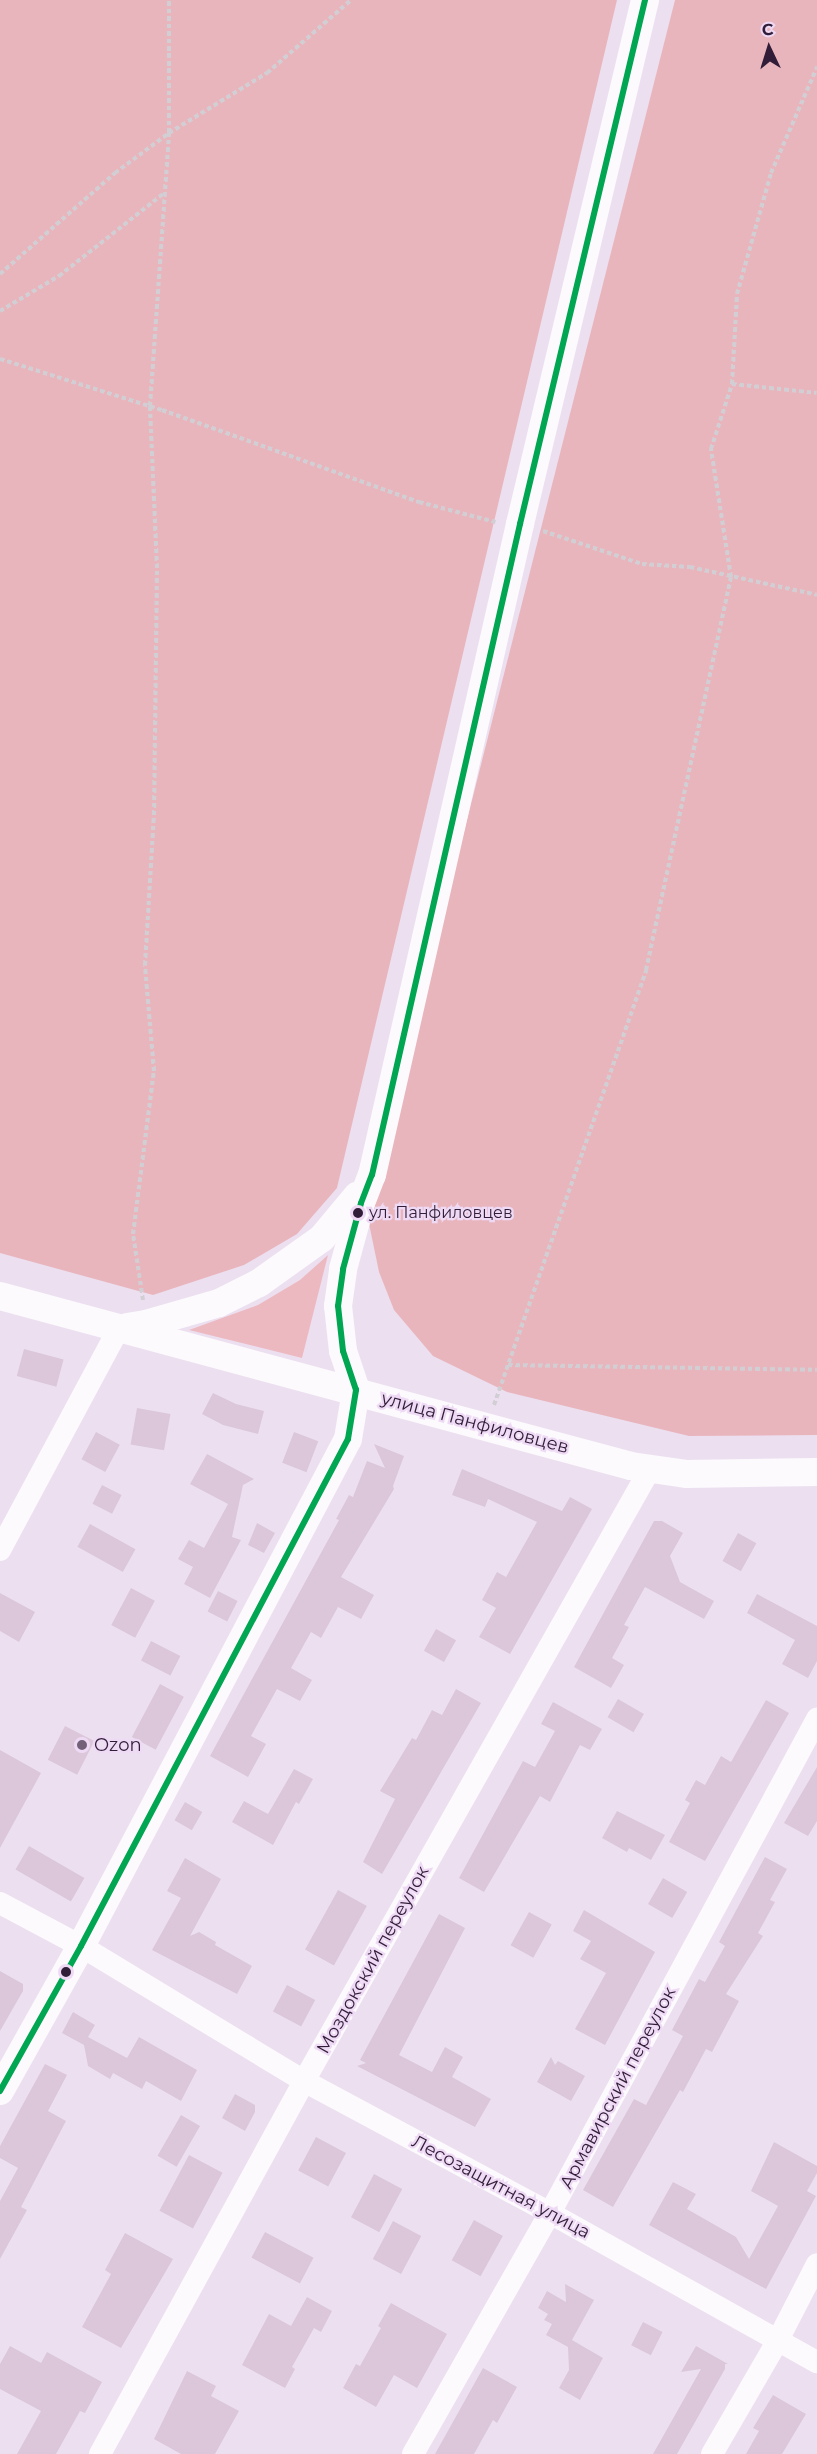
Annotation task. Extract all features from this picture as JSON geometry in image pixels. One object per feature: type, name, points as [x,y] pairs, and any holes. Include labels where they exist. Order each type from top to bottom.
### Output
[{"type":"street","points":[[0,2091],[81,1946],[348,1439],[356,1390],[343,1351],[338,1306],[343,1269],[354,1224],[372,1175],[520,524],[645,0]]},
{"type":"street","points":[[0,1550],[133,1326],[219,1303],[259,1283],[295,1260],[338,1222],[372,1175]]},
{"type":"street","name":"улица Панфиловцев","points":[[0,1296],[133,1326],[631,1466],[687,1474],[817,1472]]},
{"type":"street","name":"Моздокский переулок","points":[[100,2454],[304,2081],[650,1468]]},
{"type":"street","name":"Армавирский переулок","points":[[413,2454],[550,2213],[817,1719]]},
{"type":"street","name":"Лесозащитная улица","points":[[0,1903],[81,1946],[304,2081],[550,2213],[817,2362]]},
{"type":"street","points":[[712,2454],[817,2264]]},
{"type":"path","points":[[133,1326],[133,1234],[154,1071],[145,965],[154,815],[157,568],[150,406],[169,133],[170,0]]},
{"type":"path","points":[[0,274],[68,212],[169,133],[267,73],[351,0]]},
{"type":"path","points":[[487,1426],[646,970],[731,577],[711,449],[732,384],[737,294],[771,173],[817,67]]},
{"type":"path","points":[[0,311],[59,276],[165,193]]},
{"type":"path","points":[[0,359],[150,406],[418,502],[493,522],[520,524],[642,564],[690,567],[817,595]]},
{"type":"path","points":[[732,384],[817,393]]},
{"type":"path","points":[[508,1365],[817,1370]]},
{"type":"shaded area","points":[[0,0],[617,0],[337,1188],[297,1234],[244,1265],[153,1295],[0,1253]]},
{"type":"shaded area","points":[[675,0],[817,0],[817,1435],[689,1436],[507,1392],[433,1356],[394,1310],[379,1272],[367,1214]]},
{"type":"shaded area","points":[[328,1255],[302,1358],[189,1330],[258,1305],[300,1280]]},
{"type":"building","points":[[24,1349],[64,1360],[56,1387],[17,1376]]},
{"type":"building","points":[[213,1393],[236,1404],[264,1411],[258,1434],[223,1425],[202,1414]]},
{"type":"building","points":[[137,1408],[170,1414],[164,1450],[131,1444]]},
{"type":"building","points":[[96,1432],[120,1445],[105,1472],[81,1459]]},
{"type":"building","points":[[294,1432],[318,1441],[306,1472],[282,1463]]},
{"type":"building","points":[[374,1444],[404,1456],[393,1486],[394,1489],[341,1577],[374,1595],[361,1619],[338,1607],[321,1638],[311,1632],[291,1668],[312,1680],[300,1701],[277,1689],[251,1736],[266,1744],[248,1777],[210,1756],[339,1520],[336,1519],[349,1495],[353,1497],[367,1461],[385,1468]]},
{"type":"building","points":[[207,1454],[254,1479],[243,1485],[232,1537],[241,1540],[210,1598],[184,1584],[193,1567],[178,1559],[189,1540],[204,1548],[228,1504],[190,1484]]},
{"type":"building","points":[[462,1469],[562,1511],[570,1497],[592,1509],[510,1654],[479,1637],[496,1608],[482,1600],[497,1572],[506,1577],[537,1522],[488,1499],[485,1507],[452,1495]]},
{"type":"building","points":[[102,1485],[122,1495],[112,1514],[92,1504]]},
{"type":"building","points":[[654,1521],[662,1521],[683,1533],[670,1556],[680,1582],[714,1601],[704,1619],[645,1587],[624,1625],[629,1627],[612,1658],[624,1665],[611,1688],[574,1667]]},
{"type":"building","points":[[257,1523],[275,1533],[264,1553],[248,1545]]},
{"type":"building","points":[[90,1524],[135,1549],[123,1572],[77,1547]]},
{"type":"building","points":[[738,1533],[756,1543],[741,1571],[722,1561]]},
{"type":"building","points":[[131,1588],[155,1601],[135,1638],[111,1625]]},
{"type":"building","points":[[218,1591],[238,1601],[227,1621],[208,1611]]},
{"type":"building","points":[[0,1593],[35,1612],[19,1642],[0,1631]]},
{"type":"building","points":[[757,1594],[817,1626],[817,1661],[808,1678],[782,1664],[795,1640],[747,1613]]},
{"type":"building","points":[[436,1629],[456,1640],[444,1662],[424,1651]]},
{"type":"building","points":[[151,1641],[180,1656],[170,1676],[141,1661]]},
{"type":"building","points":[[160,1684],[184,1697],[156,1750],[132,1737]]},
{"type":"building","points":[[456,1689],[481,1703],[382,1874],[363,1862],[395,1799],[380,1791],[412,1738],[416,1740],[432,1710],[442,1715]]},
{"type":"building","points":[[618,1699],[644,1714],[633,1732],[608,1717]]},
{"type":"building","points":[[766,1700],[789,1713],[705,1861],[669,1842],[690,1803],[685,1800],[696,1780],[705,1785],[721,1756],[731,1762]]},
{"type":"building","points":[[553,1702],[602,1729],[590,1750],[580,1745],[550,1802],[540,1796],[484,1892],[459,1878],[523,1761],[535,1767],[555,1731],[541,1724]]},
{"type":"building","points":[[65,1726],[94,1741],[77,1775],[48,1760]]},
{"type":"building","points":[[0,1750],[41,1773],[0,1848]]},
{"type":"building","points":[[817,1767],[817,1821],[808,1836],[784,1823]]},
{"type":"building","points":[[294,1769],[313,1779],[299,1804],[296,1802],[273,1845],[232,1822],[244,1801],[268,1814]]},
{"type":"building","points":[[185,1802],[202,1812],[192,1830],[174,1820]]},
{"type":"building","points":[[617,1811],[665,1835],[651,1860],[629,1848],[627,1852],[602,1838]]},
{"type":"building","points":[[29,1846],[84,1878],[71,1901],[16,1869]]},
{"type":"building","points":[[765,1857],[787,1869],[770,1900],[775,1902],[758,1933],[763,1936],[726,1994],[739,2001],[712,2052],[706,2049],[683,2092],[680,2090],[613,2207],[583,2190],[634,2099],[646,2105],[683,2036],[672,2030],[699,1979],[705,1982],[725,1946],[719,1942]]},
{"type":"building","points":[[185,1858],[221,1879],[190,1936],[199,1932],[216,1942],[215,1945],[252,1966],[237,1994],[152,1950],[181,1898],[167,1891]]},
{"type":"building","points":[[663,1878],[687,1892],[672,1918],[648,1904]]},
{"type":"building","points":[[338,1890],[367,1906],[334,1965],[305,1949]]},
{"type":"building","points":[[584,1910],[655,1952],[605,2045],[575,2029],[606,1973],[580,1959],[591,1941],[573,1931]]},
{"type":"building","points":[[529,1912],[552,1925],[533,1958],[511,1945]]},
{"type":"building","points":[[439,1914],[465,1928],[399,2055],[432,2072],[445,2047],[463,2057],[452,2077],[491,2099],[475,2127],[357,2066],[366,2063],[360,2060]]},
{"type":"building","points":[[0,1971],[23,1984],[23,1991],[0,2031]]},
{"type":"building","points":[[287,1985],[315,2000],[301,2027],[273,2011]]},
{"type":"building","points":[[73,2012],[95,2025],[88,2037],[127,2058],[139,2037],[197,2070],[181,2101],[146,2081],[142,2089],[113,2073],[110,2079],[88,2066],[84,2045],[62,2033]]},
{"type":"building","points":[[551,2057],[555,2065],[558,2061],[585,2076],[571,2101],[537,2082]]},
{"type":"building","points":[[45,2064],[67,2075],[48,2111],[66,2121],[21,2207],[27,2210],[0,2259],[0,2201],[18,2168],[0,2158],[0,2146]]},
{"type":"building","points":[[235,2094],[255,2105],[255,2112],[245,2131],[222,2118]]},
{"type":"building","points":[[181,2115],[200,2126],[177,2167],[157,2156]]},
{"type":"building","points":[[316,2137],[346,2153],[328,2187],[298,2171]]},
{"type":"building","points":[[774,2142],[817,2166],[817,2173],[807,2191],[816,2196],[766,2289],[649,2225],[673,2182],[696,2194],[687,2209],[736,2237],[749,2259],[778,2206],[751,2191]]},
{"type":"building","points":[[189,2155],[223,2173],[193,2228],[159,2211]]},
{"type":"building","points":[[374,2174],[402,2189],[379,2232],[351,2217]]},
{"type":"building","points":[[474,2220],[503,2236],[481,2276],[452,2260]]},
{"type":"building","points":[[393,2221],[421,2236],[401,2274],[373,2259]]},
{"type":"building","points":[[265,2232],[314,2258],[300,2283],[251,2258]]},
{"type":"building","points":[[125,2233],[173,2259],[121,2348],[82,2327],[111,2274],[105,2270]]},
{"type":"building","points":[[565,2284],[594,2300],[572,2340],[603,2358],[580,2400],[559,2388],[569,2370],[568,2347],[546,2335],[552,2324],[544,2320],[548,2314],[538,2308],[547,2291],[566,2302]]},
{"type":"building","points":[[307,2297],[332,2311],[321,2332],[314,2328],[292,2367],[295,2369],[285,2388],[242,2365],[269,2314],[291,2326]]},
{"type":"building","points":[[391,2303],[447,2334],[417,2388],[394,2375],[376,2407],[343,2388],[356,2364],[360,2366],[381,2328],[378,2326]]},
{"type":"building","points":[[643,2322],[663,2332],[651,2355],[631,2345]]},
{"type":"building","points":[[10,2346],[41,2363],[47,2352],[102,2382],[85,2413],[80,2411],[56,2454],[17,2454],[41,2411],[0,2389],[0,2364]]},
{"type":"building","points":[[696,2346],[728,2364],[725,2364],[725,2369],[677,2454],[653,2454],[701,2369],[681,2372]]},
{"type":"building","points":[[483,2368],[517,2387],[497,2423],[493,2420],[474,2454],[435,2454]]},
{"type":"building","points":[[187,2371],[216,2386],[211,2396],[239,2411],[215,2454],[181,2454],[154,2439]]},
{"type":"building","points":[[773,2395],[806,2414],[782,2454],[746,2454],[759,2431],[753,2428]]},
{"type":"transit line","points":[[0,2091],[81,1946],[348,1439],[356,1390],[343,1351],[338,1306],[343,1269],[361,1203],[372,1175],[520,524],[645,0]]},
{"type":"place","name":"ул. Панфиловцев","points":[[358,1213]]},
{"type":"place","name":"Ozon","points":[[82,1745]]}]
